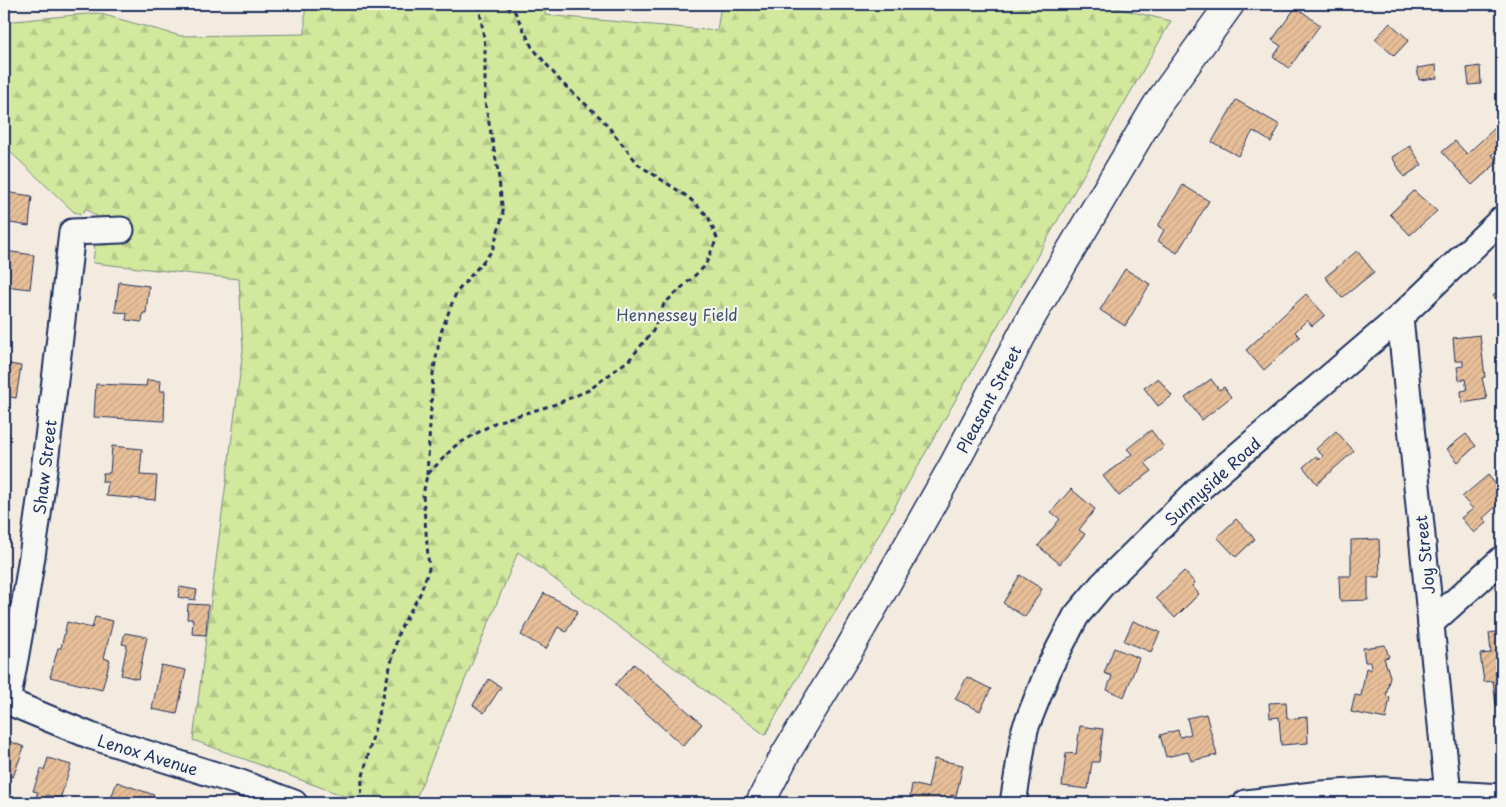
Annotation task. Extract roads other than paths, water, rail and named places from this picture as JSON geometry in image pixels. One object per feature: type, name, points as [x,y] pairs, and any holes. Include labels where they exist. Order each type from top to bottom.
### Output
[{"type":"street","name":"Pleasant Street","points":[[760,803],[786,753],[846,655],[943,483],[1033,314],[1157,105],[1230,4]]},
{"type":"street","name":"Sunnyside Road","points":[[1014,803],[1025,730],[1050,666],[1076,616],[1102,585],[1200,488],[1400,317],[1502,219]]},
{"type":"street","name":"Shaw Street","points":[[6,700],[25,612],[45,469],[72,232],[121,230]]},
{"type":"street","name":"Joy Street","points":[[1400,317],[1448,794]]},
{"type":"street","points":[[1431,622],[1502,559]]},
{"type":"street","name":"Lenox Avenue","points":[[6,700],[91,736],[241,782],[294,803]]},
{"type":"street","points":[[1246,803],[1321,794],[1384,790],[1502,797]]},
{"type":"park label","name":"Hennessey Field","points":[[677,314]]}]
